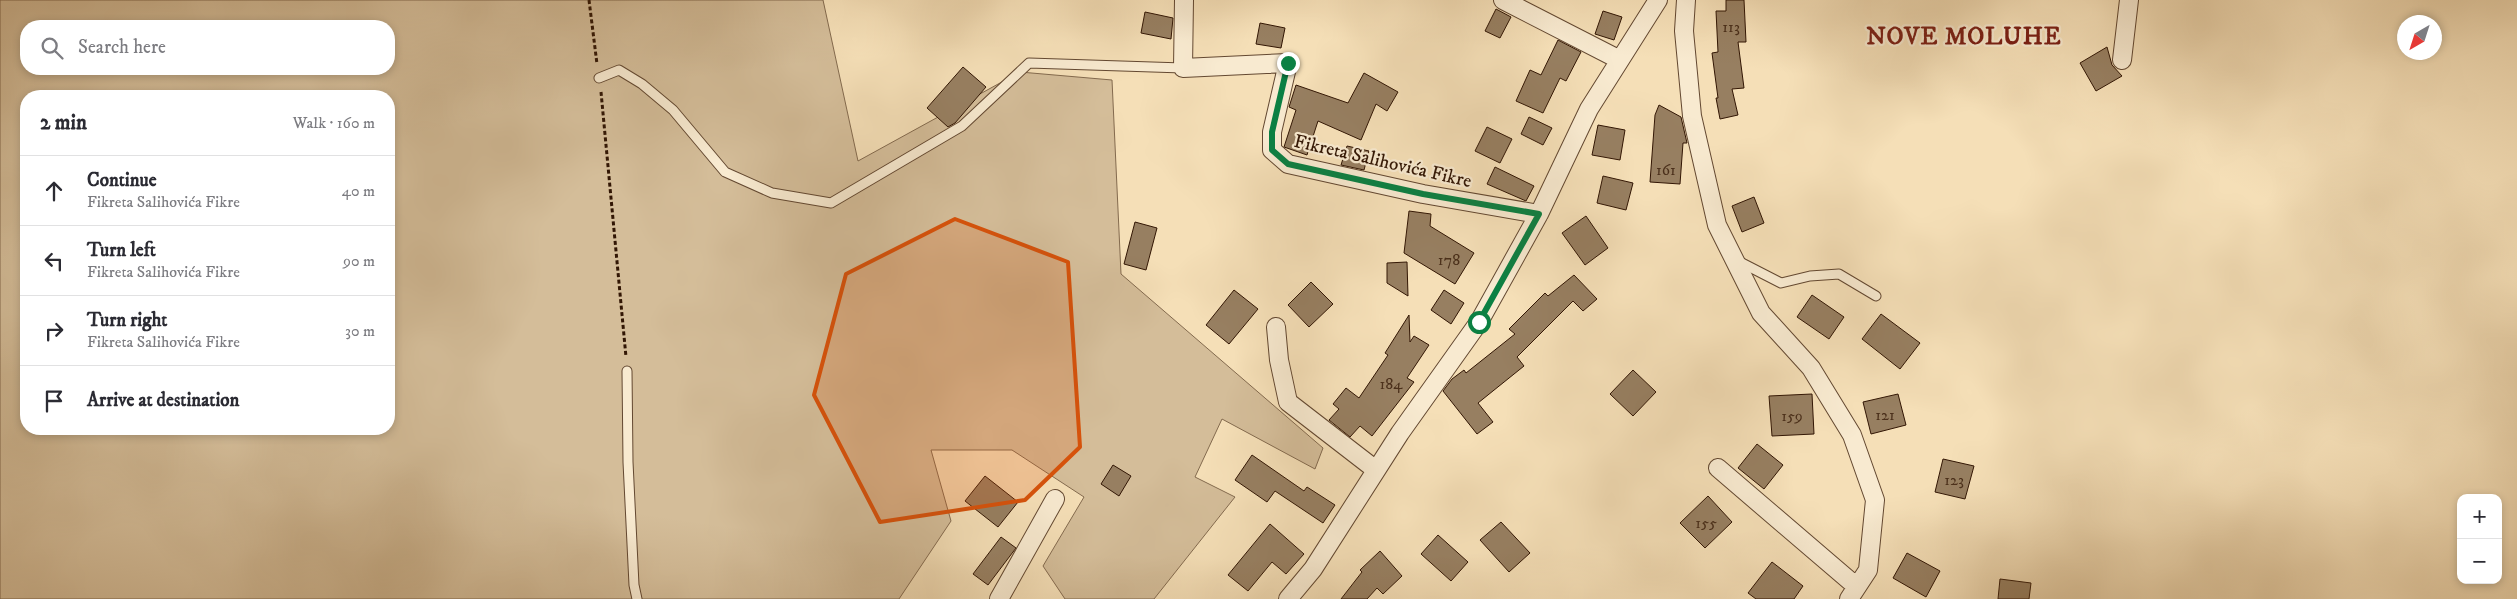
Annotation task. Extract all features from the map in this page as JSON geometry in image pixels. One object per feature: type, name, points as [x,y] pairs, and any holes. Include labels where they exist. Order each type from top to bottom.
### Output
[{"type":"street","points":[[1183,68],[1184,0]]},
{"type":"street","points":[[1502,0],[1620,60]]},
{"type":"street","points":[[1288,599],[1313,569],[1400,432],[1479,322],[1539,214],[1589,109],[1658,0]]},
{"type":"street","points":[[1686,0],[1684,31],[1692,116],[1717,225],[1761,313],[1811,368],[1852,435],[1875,500],[1868,570],[1853,593],[1718,468]]},
{"type":"street","points":[[2122,60],[2129,0]]},
{"type":"street","name":"Fikreta Salihovića Fikre","points":[[1183,68],[1288,63],[1272,132],[1272,150],[1288,164],[1423,194],[1539,214]]},
{"type":"street","points":[[1276,327],[1279,360],[1288,402],[1376,470]]},
{"type":"street","points":[[999,599],[1055,499]]},
{"type":"lane","points":[[599,78],[619,70],[642,84],[673,110],[725,172],[772,193],[831,202],[962,126],[1029,63],[1183,68]]},
{"type":"lane","points":[[1734,259],[1781,283],[1810,276],[1839,274],[1876,296]]},
{"type":"lane","points":[[627,371],[628,471],[634,584],[637,599]]},
{"type":"path","points":[[589,0],[599,78],[627,371]]},
{"type":"highlighted area","points":[[955,219],[1068,262],[1080,447],[1025,500],[880,522],[814,395],[846,274]]},
{"type":"shaded area","points":[[0,0],[823,0],[858,161],[1020,72],[1112,80],[1121,274],[1323,448],[1315,469],[1222,419],[1195,477],[1235,497],[1154,599],[1065,599],[1043,566],[1084,497],[1012,450],[931,450],[951,521],[899,599],[0,599]]},
{"type":"building","points":[[1726,0],[1744,0],[1746,42],[1738,42],[1744,88],[1732,89],[1738,115],[1720,119],[1712,53],[1718,52],[1716,11],[1726,11]]},
{"type":"building","points":[[1496,9],[1511,17],[1500,38],[1485,31]]},
{"type":"building","points":[[1603,11],[1622,17],[1614,40],[1595,34]]},
{"type":"building","points":[[1145,12],[1173,18],[1171,39],[1141,33]]},
{"type":"building","points":[[1260,23],[1285,28],[1281,48],[1256,44]]},
{"type":"building","points":[[1558,40],[1581,52],[1566,81],[1560,78],[1543,113],[1516,101],[1530,70],[1541,75]]},
{"type":"building","points":[[2107,47],[2112,65],[2122,76],[2096,91],[2080,63]]},
{"type":"building","points":[[963,67],[986,87],[955,123],[948,127],[927,108]]},
{"type":"building","points":[[1364,73],[1398,92],[1387,111],[1376,104],[1361,140],[1318,121],[1307,155],[1284,147],[1296,110],[1289,107],[1296,85],[1348,103]]},
{"type":"building","points":[[1659,105],[1681,117],[1687,143],[1683,143],[1680,184],[1650,182],[1655,115]]},
{"type":"building","points":[[1529,117],[1552,128],[1543,145],[1521,134]]},
{"type":"building","points":[[1598,125],[1625,130],[1620,160],[1592,155]]},
{"type":"building","points":[[1487,127],[1512,139],[1500,163],[1475,151]]},
{"type":"building","points":[[1347,146],[1369,151],[1364,170],[1341,165]]},
{"type":"building","points":[[1495,167],[1534,186],[1526,201],[1487,184]]},
{"type":"building","points":[[1603,176],[1633,183],[1626,210],[1597,203]]},
{"type":"building","points":[[1754,197],[1764,223],[1742,232],[1732,206]]},
{"type":"building","points":[[1409,211],[1431,214],[1430,226],[1474,253],[1455,284],[1404,253]]},
{"type":"building","points":[[1586,216],[1608,248],[1585,265],[1562,233]]},
{"type":"building","points":[[1135,222],[1157,228],[1146,270],[1124,264]]},
{"type":"building","points":[[1407,262],[1408,296],[1387,283],[1387,263]]},
{"type":"building","points":[[1574,275],[1597,299],[1583,311],[1573,301],[1517,357],[1524,366],[1478,403],[1493,422],[1477,434],[1443,391],[1452,379],[1464,370],[1466,373],[1515,334],[1509,329],[1545,293],[1548,296]]},
{"type":"building","points":[[1311,282],[1333,304],[1309,327],[1288,305]]},
{"type":"building","points":[[1234,290],[1258,309],[1229,344],[1206,325]]},
{"type":"building","points":[[1444,290],[1464,303],[1451,324],[1431,310]]},
{"type":"building","points":[[1812,295],[1844,317],[1829,339],[1797,317]]},
{"type":"building","points":[[1881,314],[1920,343],[1900,369],[1862,339]]},
{"type":"building","points":[[1409,315],[1410,342],[1414,336],[1429,345],[1407,378],[1414,382],[1372,436],[1360,426],[1350,437],[1329,420],[1339,409],[1333,404],[1346,388],[1359,398],[1388,355],[1385,353]]},
{"type":"building","points":[[1633,370],[1656,392],[1633,416],[1610,394]]},
{"type":"building","points":[[1812,394],[1814,434],[1772,436],[1769,396]]},
{"type":"building","points":[[1898,394],[1906,425],[1871,434],[1863,402]]},
{"type":"building","points":[[1757,444],[1783,465],[1764,489],[1738,468]]},
{"type":"building","points":[[1252,455],[1304,491],[1307,487],[1335,505],[1323,523],[1275,491],[1267,502],[1235,480]]},
{"type":"building","points":[[1943,459],[1974,466],[1965,499],[1935,492]]},
{"type":"building","points":[[1113,465],[1131,476],[1119,496],[1101,484]]},
{"type":"building","points":[[985,476],[1018,502],[998,527],[965,501]]},
{"type":"building","points":[[1708,496],[1732,522],[1705,548],[1680,523]]},
{"type":"building","points":[[1501,522],[1530,553],[1509,572],[1480,540]]},
{"type":"building","points":[[1270,524],[1304,554],[1286,574],[1272,562],[1248,591],[1228,575]]},
{"type":"building","points":[[1438,535],[1468,562],[1451,581],[1421,554]]},
{"type":"building","points":[[1001,537],[1016,548],[988,585],[973,574]]},
{"type":"building","points":[[1380,551],[1402,576],[1383,594],[1377,588],[1367,599],[1341,599],[1362,572],[1360,570]]},
{"type":"building","points":[[1907,553],[1940,571],[1926,597],[1893,578]]},
{"type":"building","points":[[1772,562],[1803,586],[1794,599],[1756,599],[1748,593]]},
{"type":"building","points":[[2000,579],[2031,583],[2029,599],[1998,599]]},
{"type":"district","name":"NOVE MOLUHE","points":[[1964,36]]},
{"type":"route","points":[[1288,63],[1272,132],[1272,150],[1288,164],[1423,194],[1539,214],[1479,322]]}]
